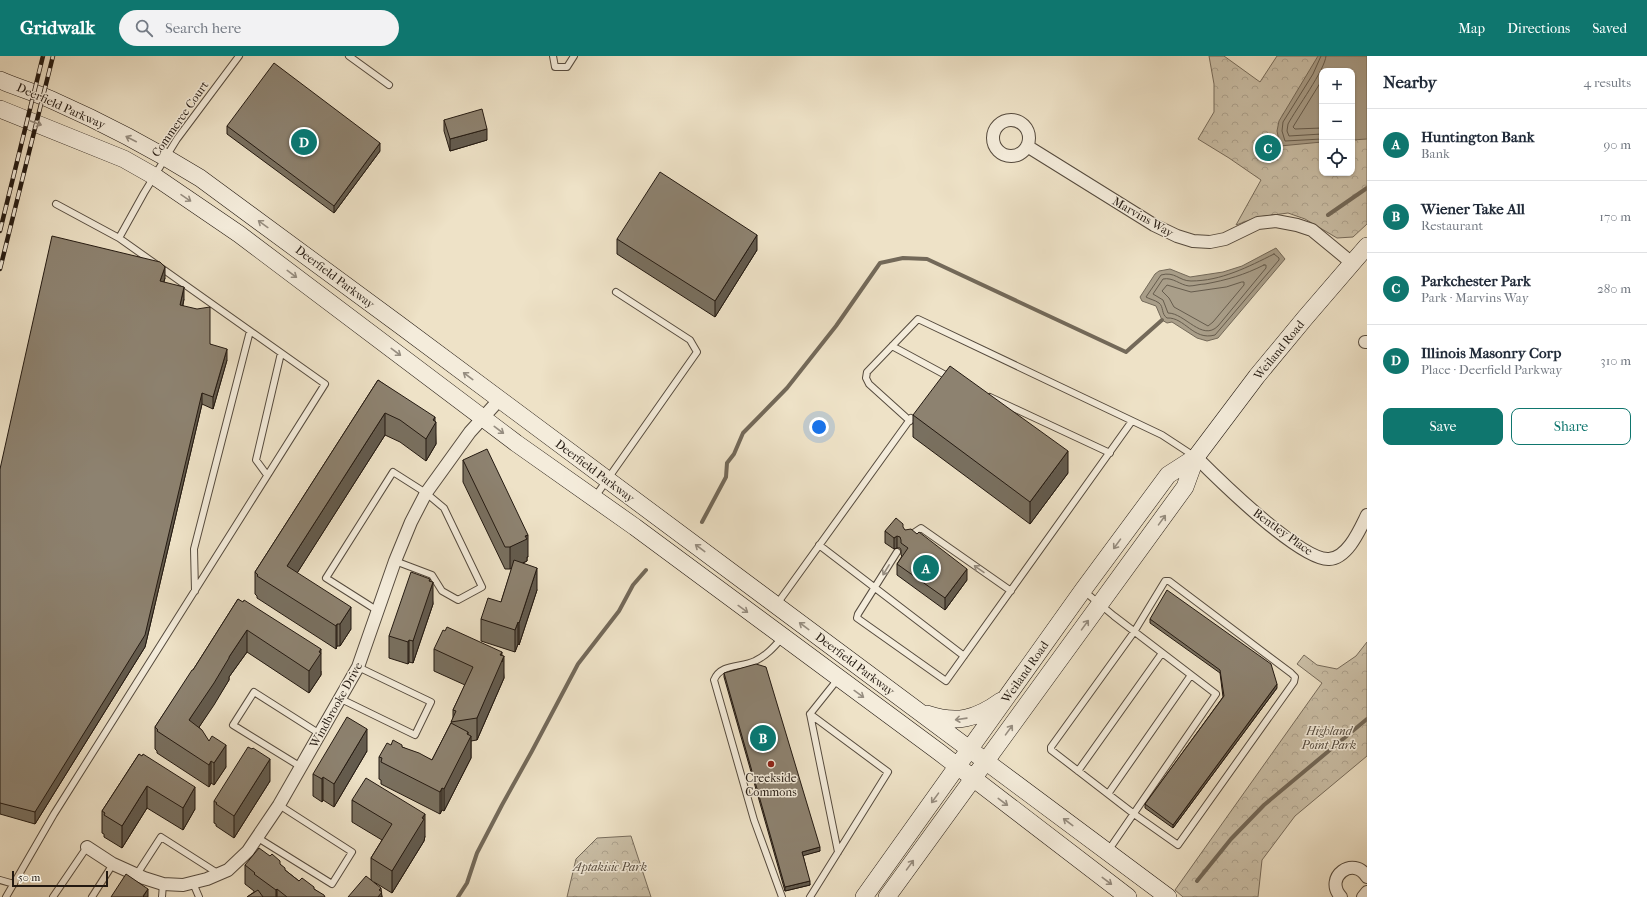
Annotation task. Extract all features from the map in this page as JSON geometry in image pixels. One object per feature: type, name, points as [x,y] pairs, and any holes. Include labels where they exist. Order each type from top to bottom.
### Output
[{"type":"main road","name":"Deerfield Parkway","points":[[0,80],[55,101],[166,157],[200,178],[1168,897]]},
{"type":"main road","name":"Deerfield Parkway","points":[[0,109],[124,159],[154,176],[239,234],[483,418],[958,766],[1128,897]]},
{"type":"main road","name":"Weiland Road","points":[[887,897],[1185,487],[1196,457],[1257,376],[1367,246]]},
{"type":"main road","name":"Weiland Road","points":[[864,897],[1083,590],[1168,475],[1196,457]]},
{"type":"main road","points":[[918,711],[946,719],[963,720],[991,708],[1008,696]]},
{"type":"street","name":"Marvins Way","points":[[1027,146],[1154,225],[1177,236],[1210,242],[1225,238],[1258,223],[1276,221],[1297,225],[1312,230],[1352,263]]},
{"type":"street","name":"Windbrooke Drive","points":[[87,847],[114,864],[144,878],[163,884],[183,885],[207,879],[228,870],[248,851],[279,805],[358,667],[410,522],[426,493],[470,432],[499,400]]},
{"type":"street","name":"Bentley Place","points":[[1196,457],[1260,517],[1308,553],[1318,557],[1329,559],[1339,556],[1349,547],[1367,515]]},
{"type":"street","points":[[1341,897],[1335,887],[1338,875],[1343,870],[1349,868],[1365,869]]},
{"type":"street","points":[[1363,897],[1367,892]]},
{"type":"lane","name":"Commerce Court","points":[[119,238],[177,139],[239,56]]},
{"type":"lane","points":[[349,56],[389,85]]},
{"type":"lane","points":[[552,56],[555,67],[567,67],[574,56]]},
{"type":"lane","points":[[6,897],[54,814],[325,384],[119,238],[56,204]]},
{"type":"lane","points":[[594,498],[697,352],[690,340],[616,292]]},
{"type":"lane","points":[[910,420],[869,384],[866,378],[867,372],[918,319],[1162,435],[1196,457]]},
{"type":"lane","points":[[195,591],[194,549],[250,330]]},
{"type":"lane","points":[[892,346],[958,382]]},
{"type":"lane","points":[[267,475],[256,460],[281,353]]},
{"type":"lane","points":[[939,380],[943,375]]},
{"type":"lane","points":[[987,395],[1110,453]]},
{"type":"lane","points":[[776,605],[914,415]]},
{"type":"lane","points":[[897,552],[858,614],[857,618],[859,621],[946,681],[1132,421]]},
{"type":"lane","points":[[378,611],[326,578],[393,472],[426,493],[444,508],[482,587],[458,600],[442,591],[432,575],[395,561]]},
{"type":"lane","points":[[907,538],[921,528],[1011,591]]},
{"type":"lane","points":[[820,545],[964,656]]},
{"type":"lane","points":[[1165,581],[1169,581],[1295,677],[1294,682],[1178,845],[1134,814],[1078,771],[1053,753],[1051,747],[1134,632],[1165,581]]},
{"type":"lane","points":[[1083,590],[1134,632],[1216,694],[1107,852]]},
{"type":"lane","points":[[782,897],[754,820],[714,680],[717,674],[725,668],[754,661],[760,658],[783,638]]},
{"type":"lane","points":[[1078,771],[1162,653]]},
{"type":"lane","points":[[341,699],[415,735],[431,702],[358,667]]},
{"type":"lane","points":[[1108,794],[1191,675]]},
{"type":"lane","points":[[810,714],[838,679]]},
{"type":"lane","points":[[301,767],[233,725],[254,692],[320,734]]},
{"type":"lane","points":[[810,714],[888,772],[810,897]]},
{"type":"lane","points":[[810,714],[838,852]]},
{"type":"lane","points":[[258,838],[332,884],[352,852],[279,805]]},
{"type":"lane","points":[[137,874],[161,837],[218,874]]},
{"type":"lane","points":[[53,897],[87,847]]},
{"type":"lane","points":[[92,897],[114,864]]},
{"type":"lane","points":[[0,880],[14,884]]},
{"type":"lane","points":[[193,883],[199,897]]},
{"type":"lane","points":[[162,897],[163,884]]},
{"type":"green space","points":[[1209,56],[1224,56],[1260,82],[1277,56],[1367,56],[1367,224],[1353,237],[1337,238],[1305,219],[1288,213],[1258,217],[1236,225],[1261,180],[1198,139],[1214,112],[1214,84]]},
{"type":"green space","name":"Highland Point Park","points":[[1367,642],[1367,756],[1295,816],[1262,860],[1258,897],[1183,897],[1175,890],[1322,683],[1297,664],[1304,655],[1317,665],[1337,669],[1356,656]]},
{"type":"green space","name":"Aptakisic Park","points":[[631,836],[651,897],[567,897],[576,859],[597,838]]},
{"type":"water","points":[[1318,56],[1367,56],[1367,139],[1355,140],[1355,68],[1319,68],[1319,142],[1280,146],[1277,131],[1279,121]]},
{"type":"water","points":[[1276,248],[1285,259],[1218,338],[1207,341],[1197,338],[1172,322],[1167,323],[1162,320],[1156,306],[1142,301],[1140,297],[1155,274],[1159,271],[1170,269],[1190,277],[1223,272],[1242,266]]},
{"type":"building","points":[[274,63],[380,143],[334,206],[227,126]]},
{"type":"building","points":[[482,109],[487,129],[450,139],[444,120]]},
{"type":"building","points":[[660,172],[757,235],[715,301],[617,239]]},
{"type":"building","points":[[52,236],[160,262],[165,267],[160,281],[184,287],[180,305],[197,309],[210,307],[210,344],[227,349],[213,397],[202,393],[145,635],[35,812],[0,803],[0,469]]},
{"type":"building","points":[[950,366],[1068,451],[1030,502],[913,415]]},
{"type":"building","points":[[378,380],[435,417],[433,420],[436,422],[426,439],[400,420],[385,413],[287,566],[351,607],[340,624],[337,624],[336,626],[257,576],[258,575],[255,572]]},
{"type":"building","points":[[487,449],[528,535],[525,536],[527,539],[510,547],[505,547],[463,460]]},
{"type":"building","points":[[896,518],[903,524],[905,530],[911,529],[917,534],[919,532],[967,569],[945,598],[897,564],[908,548],[901,543],[900,537],[897,536],[894,538],[885,531]]},
{"type":"building","points":[[514,560],[537,568],[519,623],[518,622],[515,630],[481,619],[488,598],[501,602]]},
{"type":"building","points":[[411,572],[430,579],[429,581],[433,582],[413,641],[409,640],[408,642],[389,636]]},
{"type":"building","points":[[1167,590],[1271,664],[1277,684],[1173,825],[1145,804],[1224,696],[1220,670],[1150,619]]},
{"type":"building","points":[[238,599],[243,602],[244,600],[321,649],[319,652],[321,653],[309,671],[247,630],[189,720],[202,730],[209,741],[212,736],[226,745],[214,763],[211,761],[209,765],[157,731],[158,730],[155,727]]},
{"type":"building","points":[[447,627],[502,652],[500,655],[504,656],[477,718],[451,722],[456,711],[453,710],[473,667],[434,649],[443,630],[445,631]]},
{"type":"building","name":"Creekside Commons","points":[[756,664],[766,667],[820,847],[802,852],[810,881],[785,887],[724,673]]},
{"type":"building","points":[[347,717],[367,729],[334,784],[323,777],[322,779],[313,774]]},
{"type":"building","points":[[451,723],[468,732],[467,734],[471,736],[444,789],[442,788],[440,792],[381,762],[382,758],[379,757],[387,743],[391,745],[393,740],[402,745],[402,747],[419,753],[432,760]]},
{"type":"building","points":[[248,747],[253,748],[270,759],[234,816],[214,801]]},
{"type":"building","points":[[139,754],[142,756],[143,754],[195,787],[183,808],[147,786],[122,826],[104,815],[105,813],[102,811]]},
{"type":"building","points":[[366,778],[425,814],[422,818],[424,819],[392,871],[371,858],[392,824],[352,800]]},
{"type":"building","points":[[259,848],[270,856],[272,854],[280,861],[280,864],[285,868],[285,870],[299,881],[302,878],[325,897],[287,897],[254,874],[255,873],[245,865]]},
{"type":"building","points":[[126,874],[148,889],[143,896],[144,897],[111,897]]},
{"type":"building","points":[[366,876],[381,888],[379,890],[382,892],[378,897],[348,897]]},
{"type":"building","points":[[258,890],[263,897],[247,897]]},
{"type":"waterway","points":[[1328,215],[1367,188]]},
{"type":"waterway","points":[[702,522],[726,477],[727,463],[734,454],[743,433],[787,388],[836,326],[880,263],[903,258],[927,259],[1126,352],[1162,320]]},
{"type":"waterway","points":[[458,897],[467,883],[477,853],[578,664],[619,611],[633,585],[646,570]]},
{"type":"waterway","points":[[1197,881],[1231,839],[1264,805],[1367,719]]},
{"type":"railway","points":[[0,231],[43,56]]},
{"type":"railway","points":[[0,269],[53,56]]},
{"type":"place","name":"Illinois Masonry Corp","points":[[304,142]]},
{"type":"place","name":"Parkchester Park","points":[[1268,148]]},
{"type":"place","name":"Huntington Bank","points":[[926,568]]},
{"type":"place","name":"Wiener Take All","points":[[763,738]]},
{"type":"place","name":"Creekside Commons","points":[[771,764]]}]
